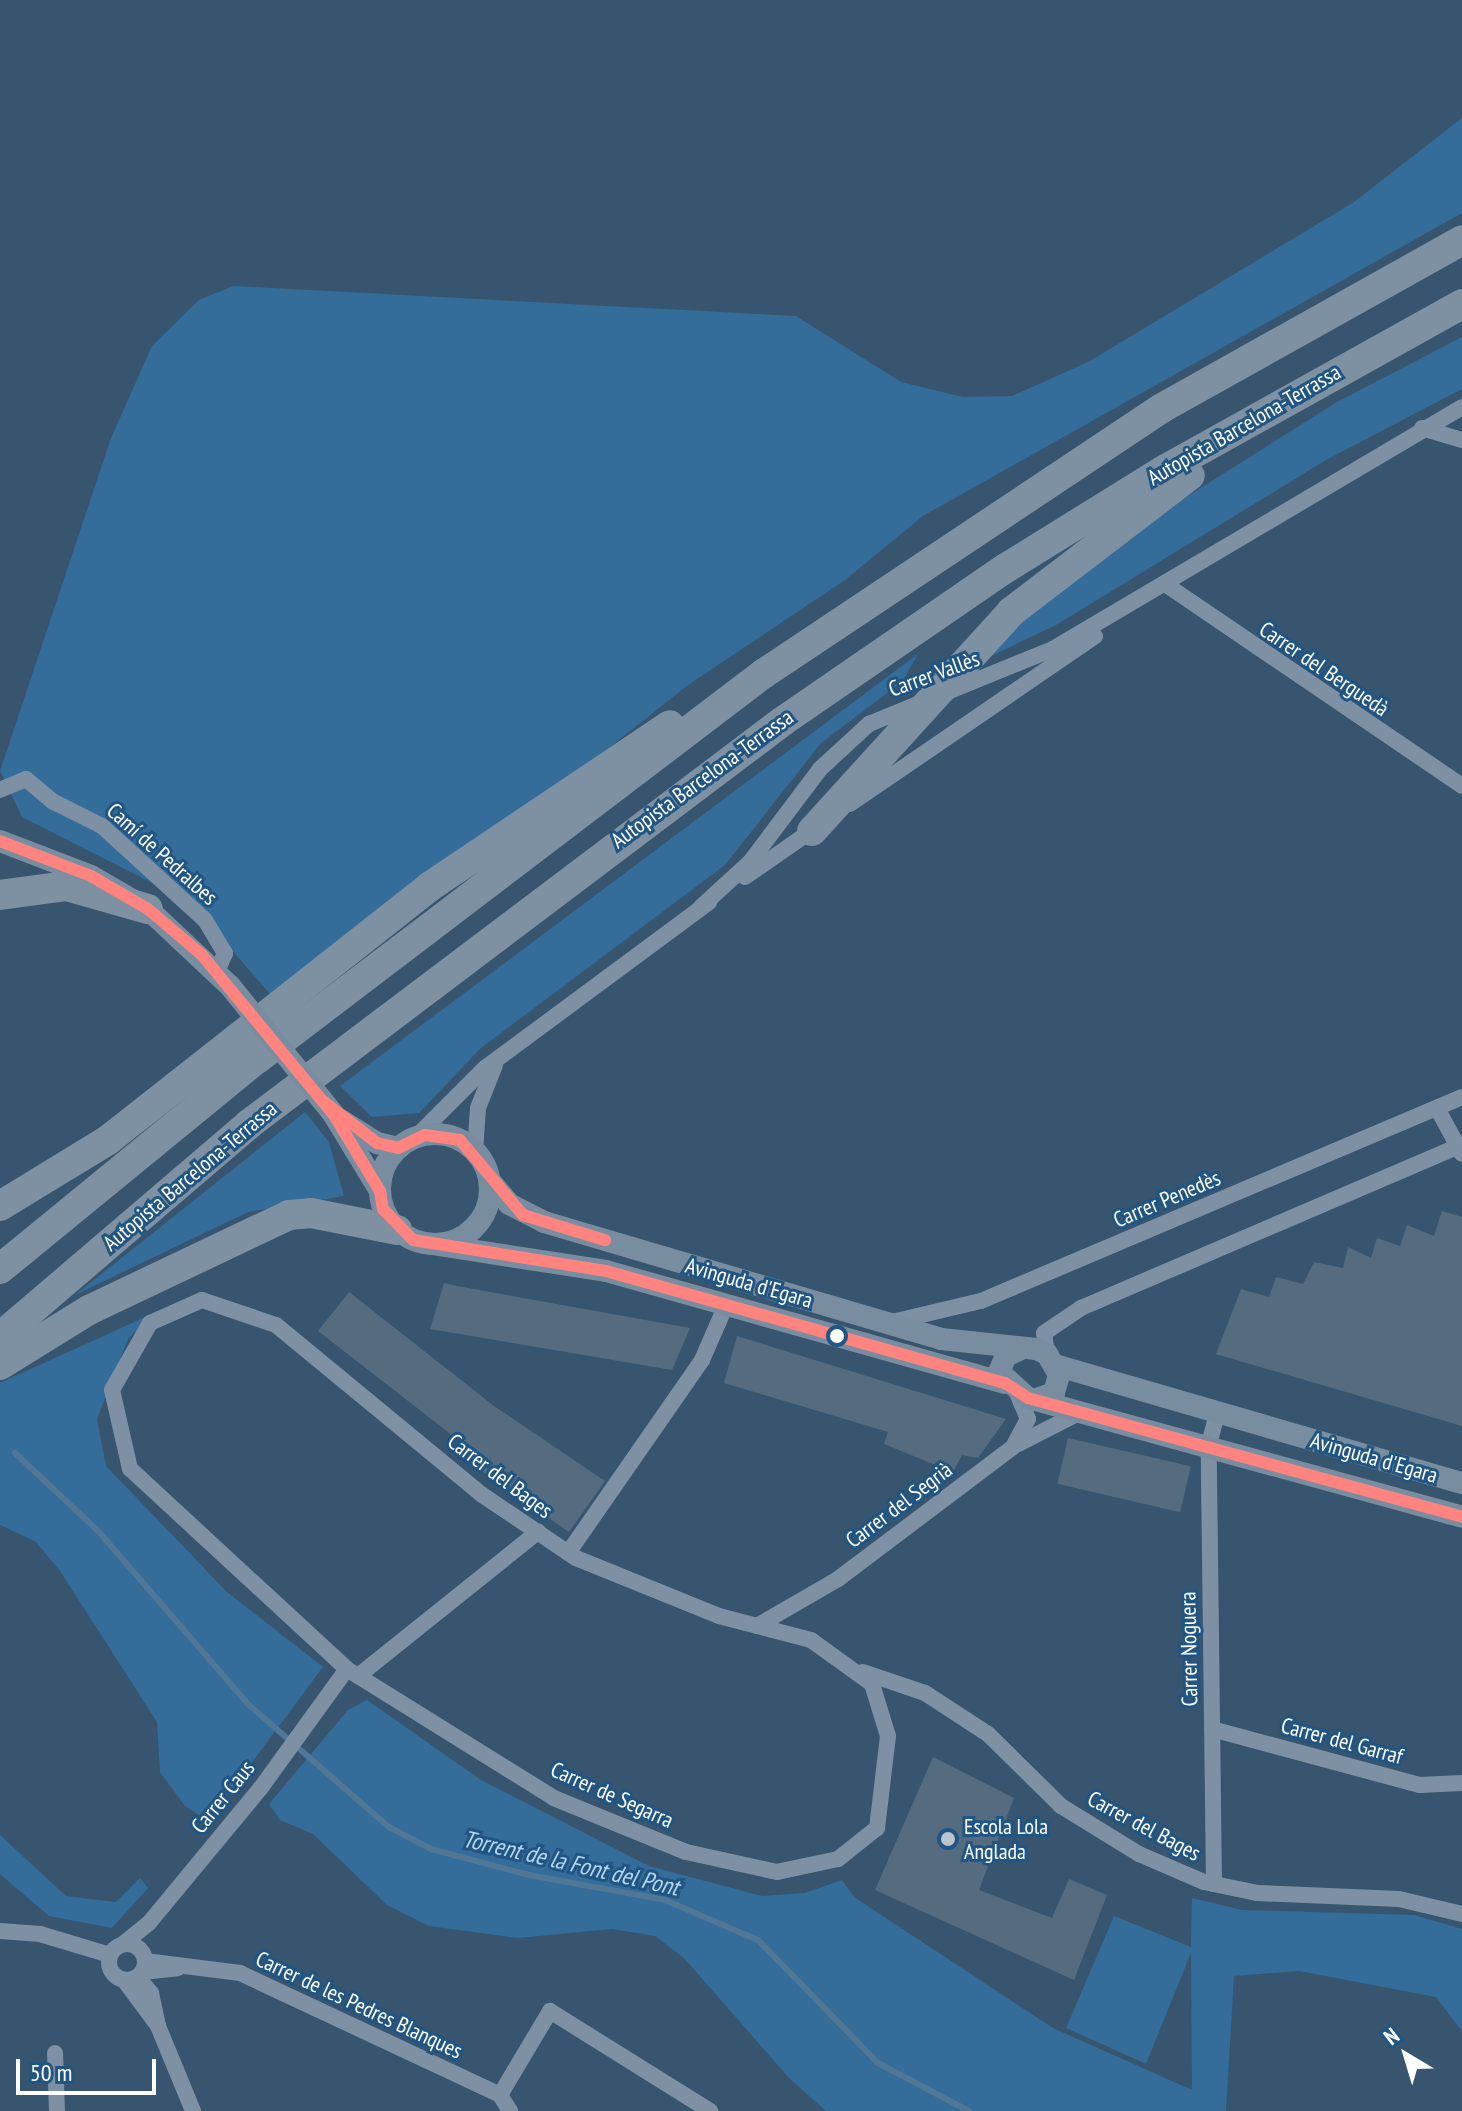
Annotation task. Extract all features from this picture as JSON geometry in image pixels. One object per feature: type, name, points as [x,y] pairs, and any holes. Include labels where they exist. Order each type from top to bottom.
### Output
[{"type":"highway","name":"Autopista Barcelona-Terrassa","points":[[0,1269],[281,1041],[763,674],[1162,408],[1462,240]]},
{"type":"highway","name":"Autopista Barcelona-Terrassa","points":[[0,1337],[249,1124],[655,813],[1006,568],[1319,382],[1462,304]]},
{"type":"highway","points":[[812,831],[930,697],[1051,576],[1319,382]]},
{"type":"highway","points":[[0,1206],[108,1140],[429,887],[623,751],[763,674]]},
{"type":"highway","points":[[0,895],[67,886],[148,909]]},
{"type":"highway","points":[[0,1365],[89,1310],[289,1215],[311,1213],[397,1230]]},
{"type":"street","name":"Carrer Vallès","points":[[406,1143],[512,1047],[701,907],[1150,594],[1422,428],[1462,407]]},
{"type":"street","points":[[1422,428],[1462,440]]},
{"type":"street","name":"Carrer del Berguedà","points":[[1165,584],[1462,786]]},
{"type":"street","name":"Carrer Vallès","points":[[701,907],[750,862],[836,753],[869,724],[930,697],[1011,670],[1150,594]]},
{"type":"street","name":"Camí de Pedralbes","points":[[0,790],[26,779],[52,801],[102,826],[205,920],[225,953],[224,979]]},
{"type":"street","points":[[0,841],[91,876],[148,909],[224,979],[334,1115],[380,1191],[397,1230],[432,1244],[459,1238],[481,1220],[490,1181],[475,1152],[444,1135],[406,1143],[377,1143],[334,1115]]},
{"type":"street","name":"Carrer Vallès","points":[[475,1152],[483,1091],[512,1047]]},
{"type":"street","name":"Carrer Penedès","points":[[883,1322],[981,1301],[1462,1097]]},
{"type":"street","points":[[1013,1447],[1028,1419],[1032,1394],[1051,1360],[1044,1333],[1081,1308],[1460,1149],[1437,1108]]},
{"type":"street","points":[[380,1191],[387,1163],[406,1143]]},
{"type":"street","name":"Avinguda d'Egara","points":[[490,1181],[509,1204],[544,1222],[883,1322],[968,1344],[1023,1348],[1217,1414],[1462,1483]]},
{"type":"street","name":"Avinguda d'Egara","points":[[432,1244],[606,1271],[1462,1517]]},
{"type":"street","name":"Carrer del Bages","points":[[150,1323],[202,1300],[276,1325],[481,1494],[568,1553],[757,1626],[811,1640],[872,1684],[888,1736],[877,1828]]},
{"type":"street","points":[[568,1553],[702,1360],[726,1305]]},
{"type":"street","name":"Carrer de Segarra","points":[[150,1323],[112,1390],[130,1469],[353,1672],[554,1798],[686,1852],[777,1872],[838,1859],[877,1828]]},
{"type":"street","points":[[1023,1348],[1001,1361],[1032,1394],[1028,1437],[1088,1411]]},
{"type":"street","name":"Carrer Noguera","points":[[1214,1884],[1209,1445],[1217,1414]]},
{"type":"street","name":"Carrer del Segrià","points":[[757,1626],[838,1579],[1028,1437]]},
{"type":"street","points":[[353,1672],[538,1532]]},
{"type":"street","name":"Carrer del Bages","points":[[849,1667],[925,1693],[988,1734],[1061,1806],[1139,1854],[1214,1884],[1257,1893],[1399,1899],[1462,1914]]},
{"type":"street","name":"Carrer Caus","points":[[116,1949],[149,1923],[260,1789],[327,1695],[353,1672]]},
{"type":"street","name":"Carrer del Garraf","points":[[1212,1729],[1420,1785],[1462,1783]]},
{"type":"street","name":"Carrer Caus","points":[[138,1968],[149,1923]]},
{"type":"street","points":[[0,1931],[40,1934],[116,1949],[111,1971],[138,1968],[193,2111]]},
{"type":"street","name":"Carrer de les Pedres Blanques","points":[[116,1949],[138,1968],[240,1973],[500,2095]]},
{"type":"street","points":[[510,2111],[500,2095],[550,2011],[710,2111]]},
{"type":"street","points":[[55,2053],[57,2111]]},
{"type":"shaded area","points":[[1462,118],[1462,213],[923,516],[845,580],[688,685],[282,1008],[225,942],[154,884],[22,817],[0,771],[111,438],[152,346],[199,300],[233,286],[796,316],[901,382],[963,397],[1012,396],[1088,362],[1354,202]]},
{"type":"shaded area","points":[[1462,337],[1462,389],[1326,460],[1056,625],[966,668],[1064,574],[1337,402]]},
{"type":"shaded area","points":[[918,654],[902,682],[821,743],[725,865],[481,1048],[419,1113],[372,1117],[340,1086]]},
{"type":"shaded area","points":[[305,1112],[329,1142],[344,1196],[248,1212],[75,1295]]},
{"type":"shaded area","points":[[154,1313],[128,1339],[97,1419],[106,1466],[227,1592],[323,1667],[208,1821],[185,1806],[160,1772],[157,1722],[60,1571],[36,1542],[0,1525],[0,1383]]},
{"type":"shaded area","points":[[367,1700],[481,1780],[649,1866],[762,1896],[805,1893],[842,1880],[854,1897],[1053,2028],[1192,2090],[1191,1953],[1146,2064],[1066,2028],[1114,1916],[1191,1947],[1192,1898],[1242,1910],[1415,1915],[1462,1929],[1462,2031],[1436,1997],[1299,1971],[1234,1976],[1226,2111],[826,2111],[789,2078],[684,1958],[655,1936],[612,1929],[518,1938],[429,1926],[387,1905],[313,1834],[280,1820],[269,1804],[348,1710]]},
{"type":"shaded area","points":[[0,1835],[66,1896],[116,1902],[140,1878],[148,1888],[112,1928],[49,1916],[0,1874]]},
{"type":"building","points":[[1442,1211],[1462,1217],[1462,1426],[1216,1354],[1241,1289],[1269,1297],[1276,1277],[1303,1284],[1314,1262],[1343,1268],[1348,1247],[1371,1258],[1377,1238],[1400,1246],[1407,1225],[1434,1236]]},
{"type":"building","points":[[444,1283],[690,1328],[672,1370],[430,1329]]},
{"type":"building","points":[[349,1292],[494,1406],[605,1481],[569,1532],[459,1455],[466,1446],[318,1331]]},
{"type":"building","points":[[737,1336],[1006,1419],[978,1458],[962,1455],[953,1472],[884,1444],[888,1432],[724,1383]]},
{"type":"building","points":[[1068,1438],[1191,1466],[1180,1512],[1057,1484]]},
{"type":"building","name":"Escola Lola Anglada","points":[[933,1757],[1014,1798],[979,1890],[1052,1918],[1069,1879],[1107,1895],[1074,1980],[875,1890]]},
{"type":"waterway","name":"Torrent de la Font del Pont","points":[[15,1453],[99,1532],[249,1705],[389,1827],[431,1849],[529,1875],[665,1900],[758,1940],[878,2063],[969,2111]]},
{"type":"transit line","points":[[0,841],[91,876],[148,909],[202,955],[334,1115],[380,1191],[383,1209],[413,1240],[606,1271],[1005,1383],[1028,1398],[1462,1517]]},
{"type":"transit line","points":[[323,1101],[377,1143],[398,1148],[425,1135],[460,1140],[523,1215],[605,1240]]},
{"type":"place","name":"Escola Lola Anglada","points":[[948,1839]]}]
